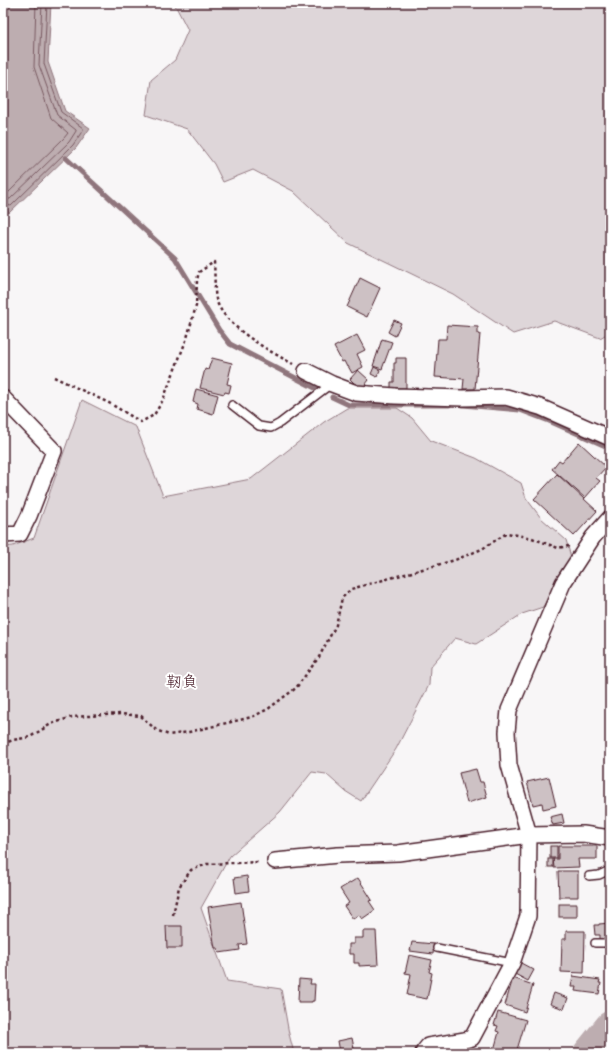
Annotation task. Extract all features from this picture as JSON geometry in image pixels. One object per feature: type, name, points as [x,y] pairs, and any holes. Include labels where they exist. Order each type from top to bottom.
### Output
[{"type":"street","points":[[306,371],[356,394],[410,397],[506,397],[540,407],[610,438]]},
{"type":"street","points":[[3,398],[54,451],[29,516],[20,534],[3,535]]},
{"type":"street","points":[[423,1053],[428,1046],[472,1038],[512,964],[528,916],[528,834],[509,765],[507,732],[509,710],[563,583],[589,543],[610,518]]},
{"type":"street","points":[[275,861],[338,855],[398,853],[528,834],[583,834],[610,838]]},
{"type":"lane","points":[[232,405],[259,426],[271,428],[280,423],[332,384]]},
{"type":"lane","points":[[589,876],[598,875],[610,870]]},
{"type":"lane","points":[[595,943],[610,943]]},
{"type":"lane","points":[[437,948],[512,964]]},
{"type":"path","points":[[54,377],[109,403],[141,422],[154,415],[163,400],[187,338],[196,306],[197,280],[199,272],[214,262],[216,300],[228,320],[263,347],[306,371]]},
{"type":"path","points":[[3,744],[13,740],[30,737],[51,724],[72,717],[121,714],[141,716],[156,730],[169,735],[189,732],[252,717],[268,709],[296,688],[319,657],[336,625],[342,598],[351,589],[455,560],[482,549],[507,534],[532,538],[558,548],[589,543]]},
{"type":"path","points":[[173,915],[178,887],[191,870],[207,864],[275,861]]},
{"type":"shaded area","points":[[174,3],[610,3],[610,332],[600,338],[554,321],[513,334],[453,294],[348,243],[293,191],[253,170],[223,182],[214,164],[187,129],[146,115],[151,80],[175,60],[188,30]]},
{"type":"shaded area","points":[[82,400],[136,427],[163,496],[251,479],[324,422],[347,408],[397,408],[412,418],[431,441],[476,458],[521,483],[526,498],[541,518],[566,540],[571,557],[543,607],[522,614],[476,644],[455,638],[430,667],[429,685],[396,749],[361,801],[345,791],[326,774],[312,772],[280,812],[230,856],[201,908],[227,981],[281,989],[294,1053],[3,1053],[3,547],[13,546],[34,538]]},
{"type":"water","points":[[3,3],[51,3],[48,62],[65,111],[90,128],[76,148],[9,213],[3,206]]},
{"type":"building","points":[[360,278],[380,288],[367,317],[347,307]]},
{"type":"building","points":[[394,320],[401,323],[395,336],[388,332]]},
{"type":"building","points":[[447,325],[478,327],[478,334],[480,334],[475,389],[463,389],[464,379],[435,377],[438,339],[446,339]]},
{"type":"building","points":[[357,335],[365,350],[357,354],[363,367],[352,373],[344,361],[342,362],[334,347]]},
{"type":"building","points":[[382,339],[392,342],[382,369],[373,366]]},
{"type":"building","points":[[212,358],[232,363],[227,384],[231,385],[229,393],[225,392],[224,394],[200,388],[205,369],[208,370]]},
{"type":"building","points":[[396,358],[406,358],[406,388],[391,388],[391,382],[394,382],[394,363],[396,363]]},
{"type":"building","points":[[374,367],[380,370],[377,377],[371,374]]},
{"type":"building","points":[[358,370],[369,380],[361,390],[350,379]]},
{"type":"building","points":[[196,389],[218,395],[213,414],[197,409],[198,404],[193,402]]},
{"type":"building","points":[[579,442],[606,467],[596,478],[600,481],[585,498],[552,469],[559,460],[562,462]]},
{"type":"building","points":[[557,474],[597,511],[574,536],[534,499]]},
{"type":"building","points":[[476,769],[480,782],[483,782],[487,797],[467,803],[459,773]]},
{"type":"building","points":[[549,777],[556,806],[543,809],[542,803],[533,805],[527,782]]},
{"type":"building","points":[[562,814],[564,823],[553,825],[550,817]]},
{"type":"building","points":[[550,846],[557,846],[557,858],[550,858]]},
{"type":"building","points":[[558,846],[597,846],[597,859],[578,859],[579,867],[554,868],[553,859],[558,859]]},
{"type":"building","points":[[548,859],[553,859],[553,867],[548,867]]},
{"type":"building","points":[[558,871],[578,871],[578,897],[559,897]]},
{"type":"building","points":[[247,876],[249,891],[236,893],[234,878]]},
{"type":"building","points":[[358,878],[372,900],[369,901],[375,910],[362,919],[359,915],[353,919],[344,906],[349,903],[340,889]]},
{"type":"building","points":[[241,902],[247,944],[239,945],[240,950],[219,953],[218,948],[215,948],[208,907]]},
{"type":"building","points":[[559,904],[577,904],[577,917],[559,917]]},
{"type":"building","points":[[610,923],[610,941],[600,940],[600,935],[595,935],[594,925]]},
{"type":"building","points":[[166,926],[182,926],[182,948],[167,948]]},
{"type":"building","points":[[363,931],[376,931],[378,965],[359,966],[359,963],[354,963],[354,954],[349,954],[349,944],[354,944],[354,938],[363,938]]},
{"type":"building","points":[[566,931],[585,931],[584,973],[561,972],[562,939],[566,939]]},
{"type":"building","points":[[412,942],[434,944],[433,954],[410,951]]},
{"type":"building","points":[[409,955],[432,960],[429,972],[432,973],[427,999],[407,995],[411,974],[405,973]]},
{"type":"building","points":[[519,962],[534,970],[528,981],[513,973]]},
{"type":"building","points":[[573,976],[600,980],[599,983],[601,983],[599,994],[575,991],[576,987],[571,987]]},
{"type":"building","points":[[513,978],[533,985],[525,1012],[505,1005]]},
{"type":"building","points":[[299,979],[311,980],[310,984],[315,984],[314,1001],[298,1002]]},
{"type":"building","points":[[554,993],[568,998],[564,1009],[550,1004]]},
{"type":"building","points":[[498,1012],[526,1020],[516,1053],[504,1053],[494,1050],[499,1032],[496,1031],[498,1026],[494,1025]]},
{"type":"building","points":[[352,1038],[354,1048],[340,1052],[338,1041]]},
{"type":"waterway","points":[[66,158],[175,258],[219,330],[230,344],[317,389]]},
{"type":"waterway","points":[[332,397],[349,405],[449,405]]},
{"type":"waterway","points":[[463,405],[520,410],[610,448]]},
{"type":"waterway","points":[[588,1053],[610,1026]]},
{"type":"district","name":"靭負","points":[[182,681]]}]
